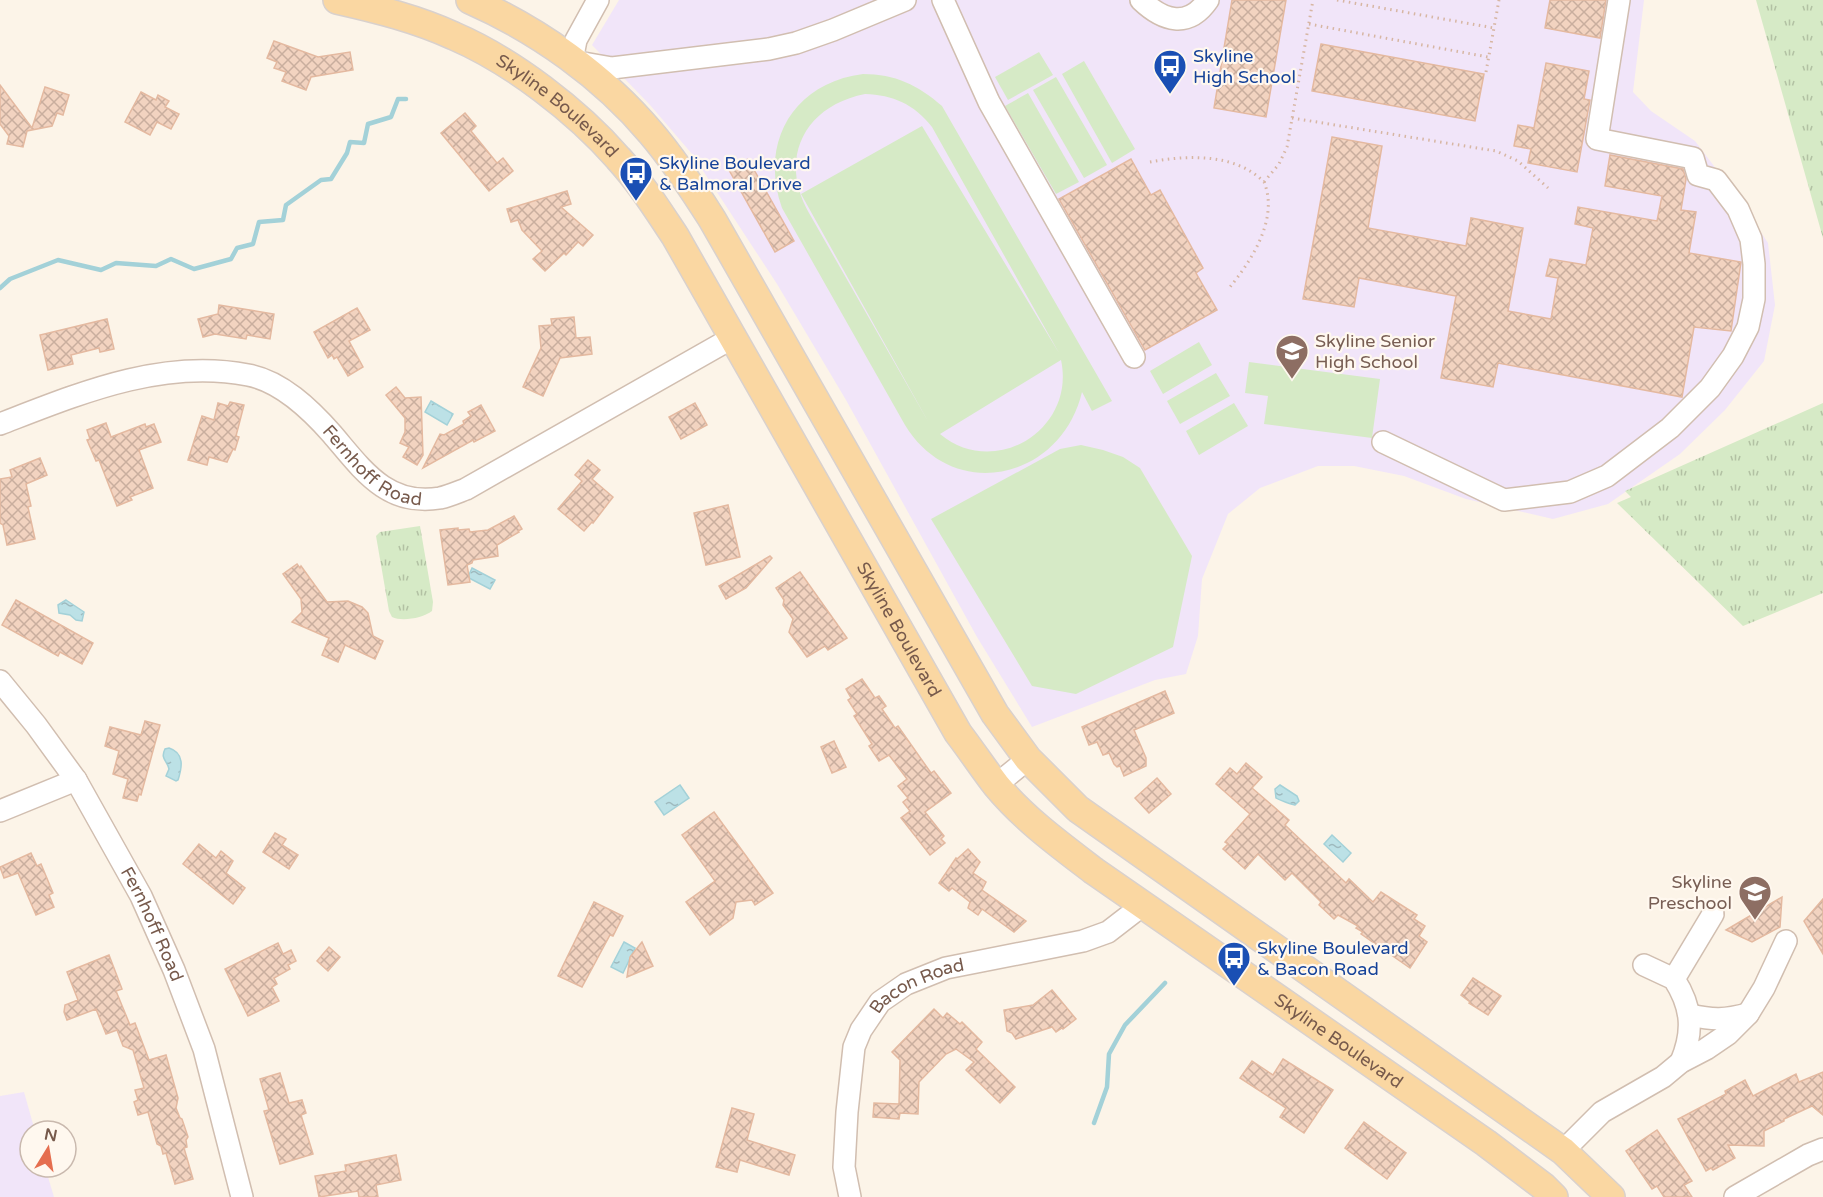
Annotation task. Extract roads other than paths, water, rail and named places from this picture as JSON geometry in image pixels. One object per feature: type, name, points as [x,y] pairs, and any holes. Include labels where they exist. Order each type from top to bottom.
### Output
[{"type":"main road","name":"Skyline Boulevard","points":[[336,0],[373,8],[456,36],[507,65],[551,94],[603,142],[647,194],[675,236],[958,732],[996,785],[1047,835],[1143,905],[1477,1136],[1554,1197]]},
{"type":"main road","points":[[470,0],[529,30],[572,61],[615,96],[650,131],[680,170],[712,219],[995,714],[1028,759],[1078,809],[1563,1151],[1611,1197]]},
{"type":"main road","points":[[551,94],[572,61]]},
{"type":"street","points":[[598,0],[576,40],[572,61],[612,68],[769,49],[796,43],[905,0]]},
{"type":"street","points":[[943,0],[989,102],[1134,357]]},
{"type":"street","points":[[1141,0],[1159,15],[1177,18],[1194,15],[1208,0]]},
{"type":"street","points":[[1383,442],[1504,500],[1570,492],[1607,476],[1670,428],[1710,388],[1748,327],[1754,299],[1751,239],[1738,209],[1716,180],[1698,175],[1693,158],[1597,139],[1619,0]]},
{"type":"street","name":"Fernhoff Road","points":[[0,424],[73,396],[144,376],[211,372],[249,375],[279,387],[304,405],[332,434],[356,465],[374,480],[396,494],[418,499],[440,498],[466,489],[732,338]]},
{"type":"street","name":"Fernhoff Road","points":[[0,681],[76,780],[141,896],[174,970],[204,1049],[242,1197]]},
{"type":"street","points":[[996,785],[1028,759]]},
{"type":"street","points":[[0,811],[76,780]]},
{"type":"street","name":"Bacon Road","points":[[850,1197],[844,1167],[854,1047],[861,1030],[880,1002],[906,984],[945,968],[1083,941],[1108,932],[1143,905]]},
{"type":"street","points":[[1674,979],[1713,914]]},
{"type":"street","points":[[1563,1151],[1602,1112],[1663,1077],[1681,1062],[1728,1034],[1748,1014],[1764,988],[1786,941]]},
{"type":"street","points":[[1644,965],[1674,979],[1690,1015],[1691,1028],[1681,1062]]},
{"type":"street","points":[[1690,1015],[1712,1020],[1731,1019],[1748,1014]]},
{"type":"street","points":[[1735,1197],[1808,1155],[1823,1149]]},
{"type":"water","points":[[431,401],[453,414],[447,425],[425,412]]},
{"type":"water","points":[[472,568],[495,580],[490,589],[469,578]]},
{"type":"water","points":[[66,600],[84,612],[82,621],[59,613],[58,605]]},
{"type":"water","points":[[169,748],[178,753],[181,761],[176,781],[166,776],[169,769],[163,755],[165,749]]},
{"type":"water","points":[[680,785],[689,798],[664,815],[655,802]]},
{"type":"water","points":[[1280,785],[1297,796],[1299,801],[1295,805],[1276,798],[1275,789]]},
{"type":"water","points":[[1332,835],[1351,853],[1343,862],[1324,844]]},
{"type":"water","points":[[624,942],[635,948],[623,973],[611,967]]},
{"type":"waterway","points":[[0,288],[10,279],[58,260],[101,270],[116,263],[156,266],[171,259],[194,269],[231,259],[237,248],[253,244],[259,222],[283,220],[286,205],[321,180],[331,179],[347,153],[350,142],[364,143],[368,124],[391,117],[398,99],[406,99]]},
{"type":"waterway","points":[[1094,1123],[1107,1087],[1109,1054],[1125,1025],[1165,983]]},
{"type":"place","name":"Skyline High School","points":[[1170,95]]},
{"type":"place","name":"Skyline Boulevard & Balmoral Drive","points":[[636,202]]},
{"type":"place","name":"Skyline Senior High School","points":[[1292,380]]},
{"type":"place","name":"Skyline Preschool","points":[[1755,921]]},
{"type":"place","name":"Skyline Boulevard & Bacon Road","points":[[1234,987]]}]
